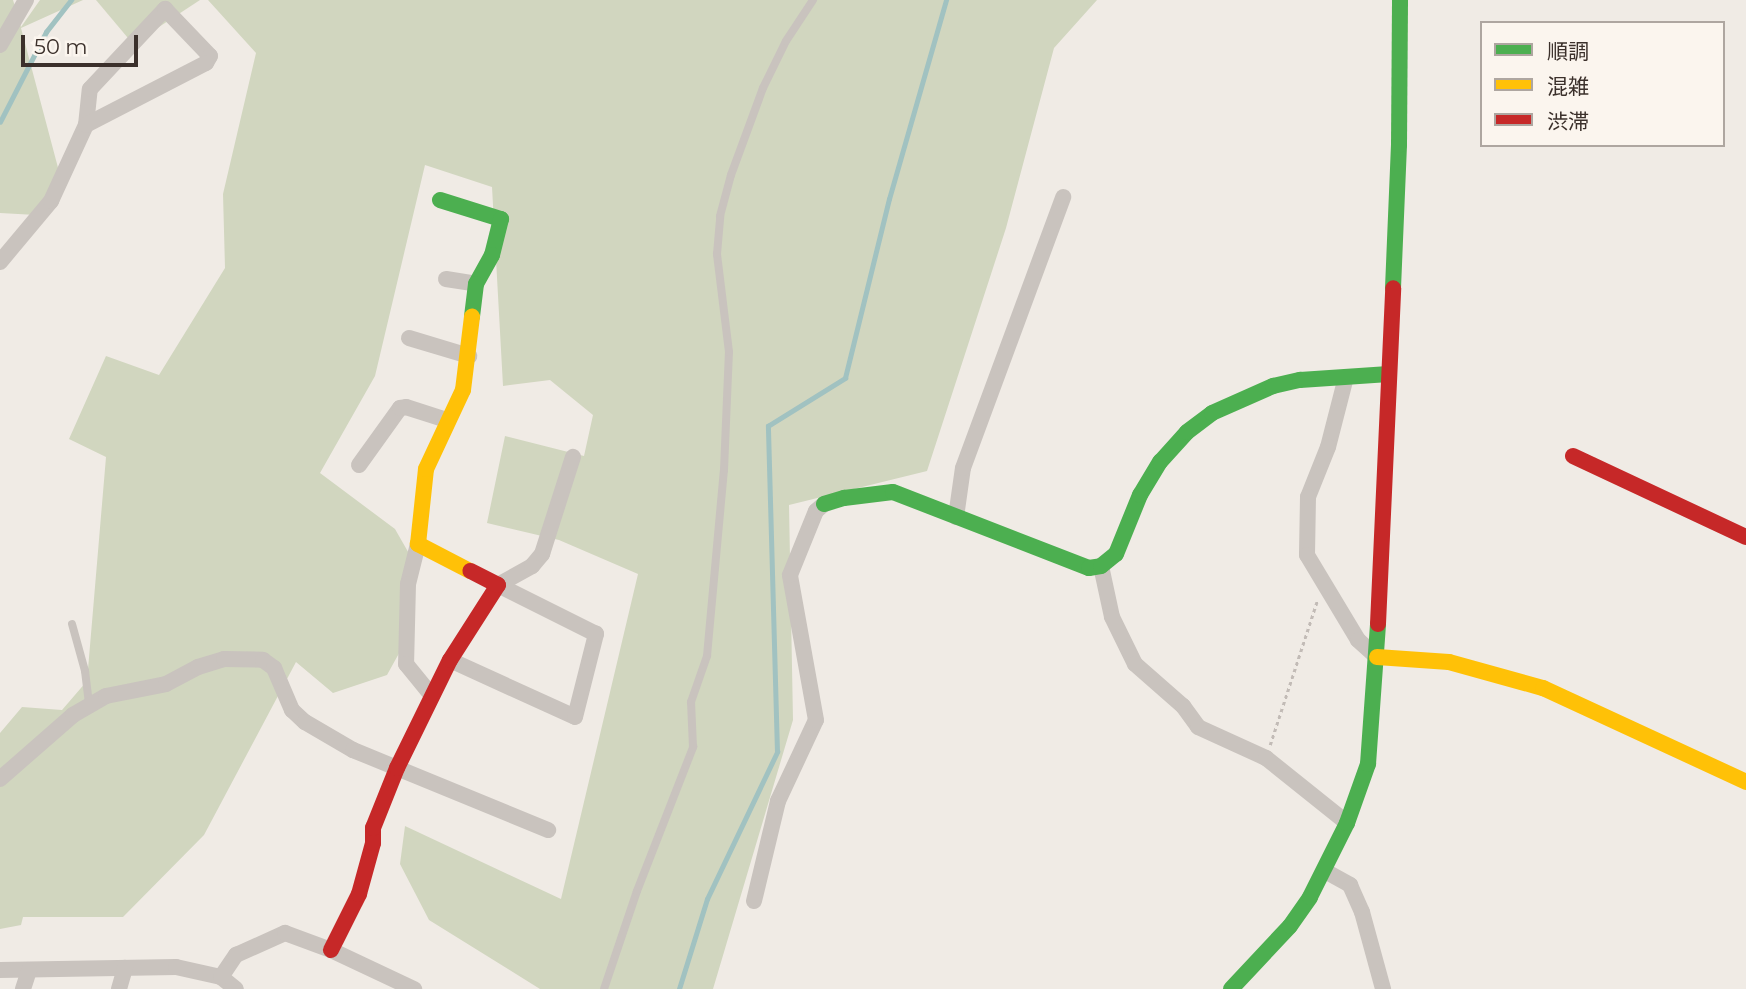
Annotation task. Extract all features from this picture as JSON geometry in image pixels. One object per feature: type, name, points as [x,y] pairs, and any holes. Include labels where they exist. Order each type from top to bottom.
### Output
[{"type":"street","points":[[0,45],[26,0]]},
{"type":"street","points":[[1231,989],[1290,926],[1325,871],[1347,823],[1368,764],[1377,657],[1399,145],[1400,0]]},
{"type":"street","points":[[0,262],[51,201],[86,125],[90,89],[165,9],[210,56],[206,63],[86,125]]},
{"type":"street","points":[[956,517],[963,468],[1063,197]]},
{"type":"street","points":[[432,696],[406,664],[408,584],[418,544],[426,469],[463,390],[476,284],[492,255],[501,219],[440,200]]},
{"type":"street","points":[[446,279],[476,284]]},
{"type":"street","points":[[409,338],[469,356]]},
{"type":"street","points":[[754,901],[778,800],[816,720],[790,575],[816,512],[824,504],[844,498],[893,492],[1088,568],[1101,566],[1115,554],[1140,495],[1160,462],[1187,432],[1212,413],[1273,386],[1389,374]]},
{"type":"street","points":[[1346,377],[1328,447],[1308,497],[1307,555],[1322,585],[1358,640],[1377,657],[1449,662],[1543,688],[1746,782]]},
{"type":"street","points":[[359,465],[400,408],[406,407],[447,420]]},
{"type":"street","points":[[1573,456],[1746,537]]},
{"type":"street","points":[[331,950],[359,894],[373,843],[373,828],[397,768],[432,696],[450,660],[498,585],[532,566],[542,554],[573,457]]},
{"type":"street","points":[[418,544],[596,634],[575,718],[450,660]]},
{"type":"street","points":[[1101,566],[1112,617],[1135,664],[1183,706],[1198,727],[1266,758],[1347,823]]},
{"type":"street","points":[[0,779],[73,715],[106,696],[133,694],[166,684],[198,667],[224,659],[263,660],[274,668],[292,710],[305,722],[353,750],[548,830]]},
{"type":"street","points":[[1325,871],[1349,885],[1362,912],[1383,989]]},
{"type":"street","points":[[220,977],[236,955],[285,933],[331,950],[414,989]]},
{"type":"street","points":[[0,970],[176,967],[220,977],[236,989]]},
{"type":"street","points":[[119,989],[125,968]]},
{"type":"street","points":[[23,989],[29,970]]},
{"type":"lane","points":[[604,989],[637,891],[693,747],[691,702],[707,656],[724,470],[729,352],[717,254],[720,216],[731,175],[763,88],[786,41],[813,0]]},
{"type":"lane","points":[[72,624],[85,671],[89,706]]},
{"type":"path","points":[[1266,758],[1322,585]]},
{"type":"green space","points":[[0,0],[13,0],[21,27],[40,0],[83,0],[21,28],[61,179],[36,215],[0,213]]},
{"type":"green space","points":[[96,0],[200,0],[133,44]]},
{"type":"green space","points":[[208,0],[1097,0],[1054,48],[1006,228],[927,471],[789,505],[793,720],[713,989],[540,989],[429,920],[400,864],[405,826],[561,899],[638,574],[559,540],[487,523],[505,436],[584,456],[593,415],[550,380],[503,386],[492,187],[425,165],[375,376],[320,473],[395,529],[415,564],[408,637],[387,675],[333,693],[296,662],[204,835],[123,917],[23,917],[21,925],[0,929],[0,733],[22,707],[62,710],[87,681],[106,457],[69,439],[106,356],[159,375],[225,268],[223,194],[256,53]]},
{"type":"waterway","points":[[0,122],[46,32],[71,0]]},
{"type":"waterway","points":[[679,989],[707,899],[777,752],[768,426],[845,378],[889,199],[946,0]]},
{"type":"traffic: fast","points":[[1393,288],[1399,145],[1400,0]]},
{"type":"traffic: fast","points":[[440,200],[501,219],[492,255],[476,284],[472,317]]},
{"type":"traffic: fast","points":[[824,504],[844,498],[893,492],[1089,568],[1101,566],[1116,554],[1140,495],[1160,462],[1187,432],[1212,413],[1273,386],[1300,380],[1389,374]]},
{"type":"traffic: fast","points":[[1231,989],[1290,926],[1310,897],[1347,823],[1368,764],[1378,624]]},
{"type":"traffic: slow","points":[[470,571],[418,544],[426,469],[463,390],[472,317]]},
{"type":"traffic: slow","points":[[1377,657],[1449,662],[1543,688],[1746,782]]},
{"type":"traffic: jam","points":[[1378,624],[1393,288]]},
{"type":"traffic: jam","points":[[1573,456],[1746,537]]},
{"type":"traffic: jam","points":[[331,950],[359,894],[373,843],[373,828],[397,768],[450,660],[498,585],[470,571]]}]
